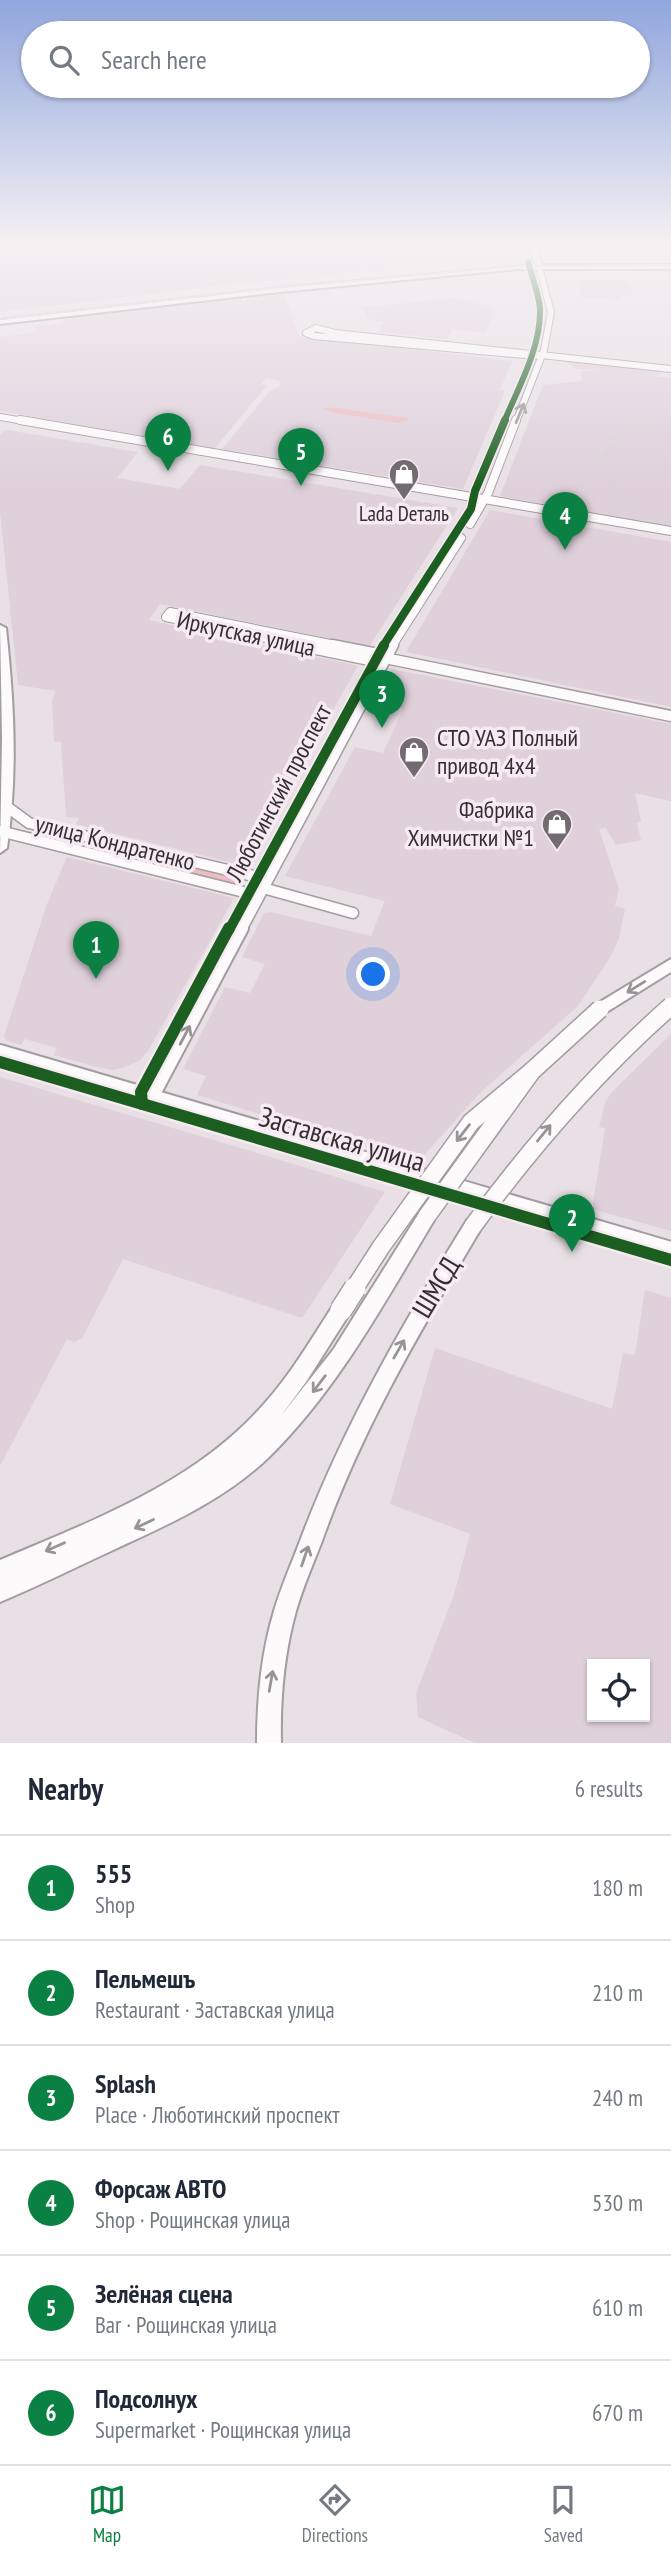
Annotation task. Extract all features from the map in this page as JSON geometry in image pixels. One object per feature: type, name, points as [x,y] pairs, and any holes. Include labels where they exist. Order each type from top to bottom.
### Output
[{"type":"main road","points":[[0,628],[6,707],[6,806],[0,848]]},
{"type":"main road","name":"ШМСД","points":[[0,1591],[184,1505],[227,1478],[256,1455],[308,1398],[360,1329],[427,1216],[532,1071],[600,1009],[671,965]]},
{"type":"main road","name":"ШМСД","points":[[269,1743],[268,1700],[282,1620],[319,1516],[357,1430],[395,1354],[473,1226],[556,1118],[597,1074],[671,1006]]},
{"type":"main road","points":[[0,1571],[108,1524],[177,1488],[242,1442],[270,1413],[381,1247],[471,1122],[532,1071]]},
{"type":"street","name":"Люботинский проспект","points":[[145,1097],[248,893],[379,658],[470,511],[472,500],[531,355],[539,325]]},
{"type":"street","name":"Люботинский проспект","points":[[145,1097],[263,888],[379,658],[485,499],[542,355],[549,325]]},
{"type":"street","points":[[531,355],[335,334],[319,328],[306,333],[314,336],[671,369]]},
{"type":"street","points":[[538,332],[548,332]]},
{"type":"street","points":[[0,420],[671,531]]},
{"type":"street","name":"Иркутская улица","points":[[379,658],[170,612],[166,617],[671,716]]},
{"type":"street","name":"улица Кондратенко","points":[[6,806],[22,820],[29,822],[257,877]]},
{"type":"street","name":"улица Кондратенко","points":[[1,833],[248,893]]},
{"type":"street","points":[[257,877],[263,888]]},
{"type":"street","points":[[248,893],[263,888],[354,913]]},
{"type":"street","name":"Заставская улица","points":[[0,1051],[671,1260]]},
{"type":"street","name":"Заставская улица","points":[[0,1062],[145,1097],[671,1248]]},
{"type":"shaded area","points":[[296,325],[300,337],[398,345],[402,348],[512,361],[500,390],[505,391],[463,489],[222,449],[270,391],[279,386],[281,381],[267,378],[261,384],[267,385],[215,448],[0,411],[0,337],[36,333],[35,326]]},
{"type":"shaded area","points":[[382,325],[489,325],[486,333],[452,329],[447,339],[379,332]]},
{"type":"shaded area","points":[[565,361],[664,372],[652,376],[671,378],[671,527],[500,496],[543,385],[583,381],[580,371],[601,371],[575,369]]},
{"type":"shaded area","points":[[328,407],[408,420],[398,423],[330,412],[324,409]]},
{"type":"shaded area","points":[[7,430],[138,452],[117,478],[180,489],[200,465],[458,508],[369,647],[160,604],[149,620],[358,666],[245,866],[76,824],[79,818],[66,817],[61,742],[54,742],[52,700],[56,691],[18,685],[0,511],[0,434]]},
{"type":"shaded area","points":[[490,510],[671,542],[671,707],[406,652]]},
{"type":"shaded area","points":[[392,669],[671,724],[671,801],[635,793],[641,821],[637,823],[641,840],[616,845],[606,828],[599,829],[619,889],[615,906],[625,909],[619,938],[611,956],[578,1006],[481,1092],[418,1162],[197,1095],[206,1076],[183,1069],[225,987],[250,993],[265,964],[242,957],[264,913],[270,912],[371,936],[385,901],[285,876],[355,747],[383,753],[403,709],[374,702]]},
{"type":"shaded area","points":[[147,854],[238,876],[234,886],[192,876],[187,870],[141,863]]},
{"type":"shaded area","points":[[67,857],[234,898],[148,1051],[139,1061],[122,1068],[112,1070],[93,1066],[54,1055],[57,1048],[25,1039],[21,1045],[7,1041],[4,1036],[47,904]]},
{"type":"shaded area","points":[[671,1034],[671,1231],[592,1209],[605,1128],[599,1127],[605,1103],[611,1093]]},
{"type":"shaded area","points":[[0,1077],[385,1192],[302,1318],[123,1259],[82,1338],[74,1342],[67,1339],[0,1466]]},
{"type":"shaded area","points":[[645,1290],[671,1298],[671,1743],[475,1743],[418,1717],[416,1693],[454,1595],[470,1534],[390,1504],[435,1348],[612,1409],[623,1353],[635,1355]]},
{"type":"railway","points":[[607,453],[615,436],[629,424],[671,415]]},
{"type":"railway","points":[[607,453],[611,481],[622,501],[642,515],[671,524]]},
{"type":"cycle path","points":[[142,1104],[141,1092],[378,654],[471,509],[475,491],[529,362],[539,325]]},
{"type":"cycle path","points":[[0,1062],[671,1260]]},
{"type":"place","name":"Подсолнух","points":[[168,471]]},
{"type":"place","name":"Зелёная сцена","points":[[301,486]]},
{"type":"place","name":"Lada Dеталь","points":[[404,501]]},
{"type":"place","name":"Форсаж АВТО","points":[[565,550]]},
{"type":"place","name":"Splash","points":[[382,728]]},
{"type":"place","name":"СТО УАЗ Полный привод 4х4","points":[[414,779]]},
{"type":"place","name":"Фабрика Химчистки №1","points":[[557,851]]},
{"type":"place","name":"555","points":[[96,979]]},
{"type":"place","name":"Пельмешъ","points":[[572,1252]]}]
